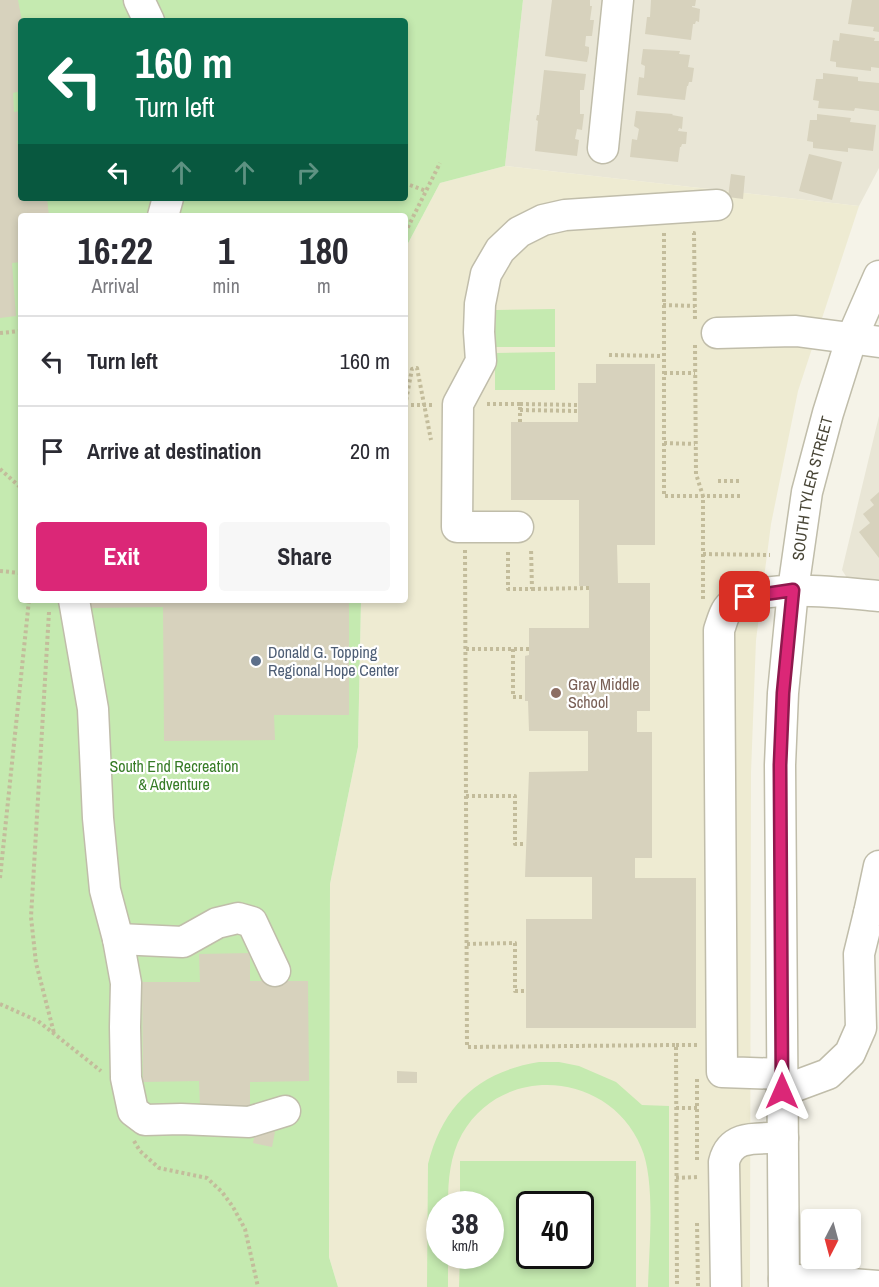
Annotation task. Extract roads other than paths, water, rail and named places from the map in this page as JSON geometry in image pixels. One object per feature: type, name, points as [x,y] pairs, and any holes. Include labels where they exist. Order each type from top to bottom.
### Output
[{"type":"street","points":[[139,0],[147,18]]},
{"type":"street","points":[[603,148],[618,0]]},
{"type":"street","points":[[519,534],[457,527],[458,404],[481,361],[480,304],[486,274],[500,250],[519,232],[543,220],[565,215],[717,205]]},
{"type":"street","name":"SOUTH TYLER STREET","points":[[784,1283],[780,765],[783,693],[793,590],[807,492],[828,413],[865,341],[879,276]]},
{"type":"street","points":[[702,333],[796,331],[865,341]]},
{"type":"street","points":[[879,596],[793,590],[745,597],[730,606],[723,617],[719,630],[722,1072],[782,1082],[828,1074],[850,1053],[861,1028],[859,954],[874,911],[879,866]]},
{"type":"street","points":[[62,604],[93,709],[98,818],[105,890],[118,939],[126,983],[124,1027],[126,1078],[133,1111],[146,1120],[249,1122],[285,1111]]},
{"type":"street","points":[[118,939],[183,942],[217,923],[238,918],[252,922],[275,971]]},
{"type":"street","points":[[726,1287],[724,1162],[726,1155],[740,1140],[783,1138]]},
{"type":"street","points":[[784,1283],[879,1286]]},
{"type":"place","name":"Donald G. Topping Regional Hope Center","points":[[256,661]]},
{"type":"place","name":"Gray Middle School","points":[[556,693]]},
{"type":"park label","name":"South End Recreation & Adventure","points":[[174,775]]}]
